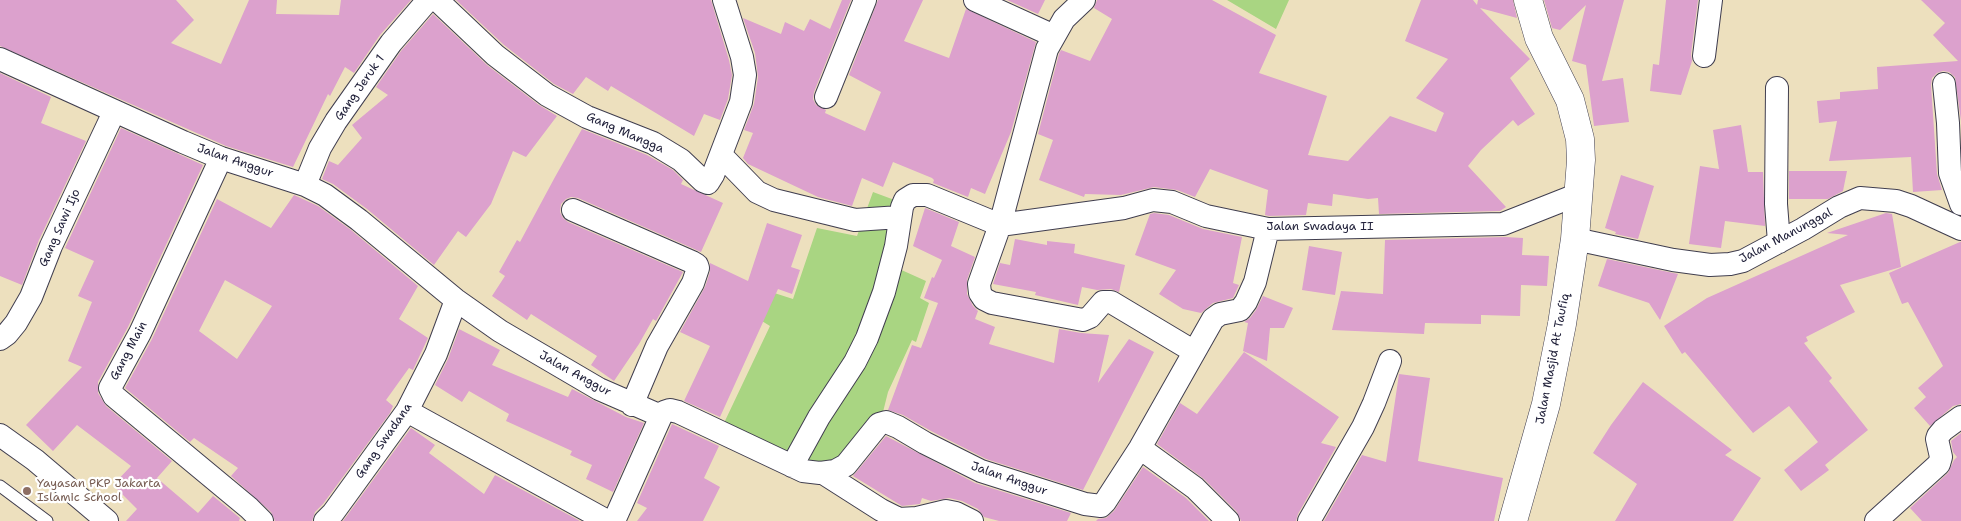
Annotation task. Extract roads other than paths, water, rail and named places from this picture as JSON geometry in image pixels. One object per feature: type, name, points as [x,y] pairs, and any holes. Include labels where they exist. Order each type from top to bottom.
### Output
[{"type":"street","name":"Gang Jeruk 1","points":[[305,185],[320,148],[336,120],[391,44],[428,0]]},
{"type":"street","name":"Gang Mangga","points":[[438,0],[495,55],[547,94],[587,117],[653,143],[681,160],[703,181],[708,183],[711,180],[741,102],[745,75],[742,57],[724,0]]},
{"type":"street","points":[[826,97],[865,0]]},
{"type":"street","points":[[975,0],[1054,36]]},
{"type":"street","points":[[1084,0],[1064,19],[1047,49],[1000,224],[979,284],[980,293],[984,299],[992,303],[1083,320],[1090,317],[1103,302],[1111,302],[1193,351]]},
{"type":"street","name":"Jalan Masjid At Taufiq","points":[[1513,521],[1546,404],[1562,324],[1575,239],[1581,160],[1578,128],[1570,100],[1539,38],[1528,0]]},
{"type":"street","points":[[1704,56],[1711,0]]},
{"type":"street","name":"Jalan Anggur","points":[[0,59],[114,112],[221,158],[305,185],[325,195],[359,220],[456,300],[500,332],[549,361],[632,405],[661,416],[664,412],[670,410],[678,412],[803,471],[823,473],[846,465],[879,424],[886,422],[898,426],[925,443],[981,471],[1085,504],[1101,506],[1140,448],[1212,319],[1220,314],[1240,310],[1246,302],[1255,282],[1268,229]]},
{"type":"street","points":[[1944,84],[1950,173],[1961,204]]},
{"type":"street","points":[[1778,88],[1776,204],[1779,242]]},
{"type":"street","name":"Gang Sawi Ijo","points":[[0,339],[7,334],[16,322],[31,297],[51,246],[114,112]]},
{"type":"street","points":[[721,155],[744,181],[757,192],[774,200],[855,220],[900,217]]},
{"type":"street","name":"Gang Main","points":[[221,158],[140,332],[110,388],[114,396],[249,508],[262,521]]},
{"type":"street","points":[[792,466],[819,417],[855,362],[867,338],[884,292],[905,200],[913,195],[920,194],[939,199],[1000,224]]},
{"type":"street","name":"Jalan Swadaya II","points":[[1000,224],[1124,208],[1153,200],[1172,202],[1206,216],[1268,229],[1503,224],[1579,194]]},
{"type":"street","name":"Jalan Manunggal","points":[[1575,239],[1710,266],[1730,264],[1744,260],[1839,207],[1860,198],[1896,201],[1961,229]]},
{"type":"street","points":[[574,210],[697,264],[698,268],[693,283],[657,346],[632,405]]},
{"type":"street","name":"Gang Swadana","points":[[325,521],[333,513],[407,411],[436,354],[456,300]]},
{"type":"street","points":[[1309,521],[1363,427],[1390,361]]},
{"type":"street","points":[[407,411],[608,521]]},
{"type":"street","points":[[614,521],[661,416]]},
{"type":"street","points":[[1876,521],[1939,464],[1941,457],[1938,436],[1942,430],[1961,418]]},
{"type":"street","points":[[0,436],[35,460],[107,521]]},
{"type":"street","points":[[1140,448],[1195,488],[1228,521]]},
{"type":"street","points":[[823,473],[898,519],[917,518],[946,511],[956,513],[972,521]]},
{"type":"lane","points":[[0,486],[46,521]]},
{"type":"place","name":"Yayasan PKP Jakarta Islamic School","points":[[27,491]]}]
